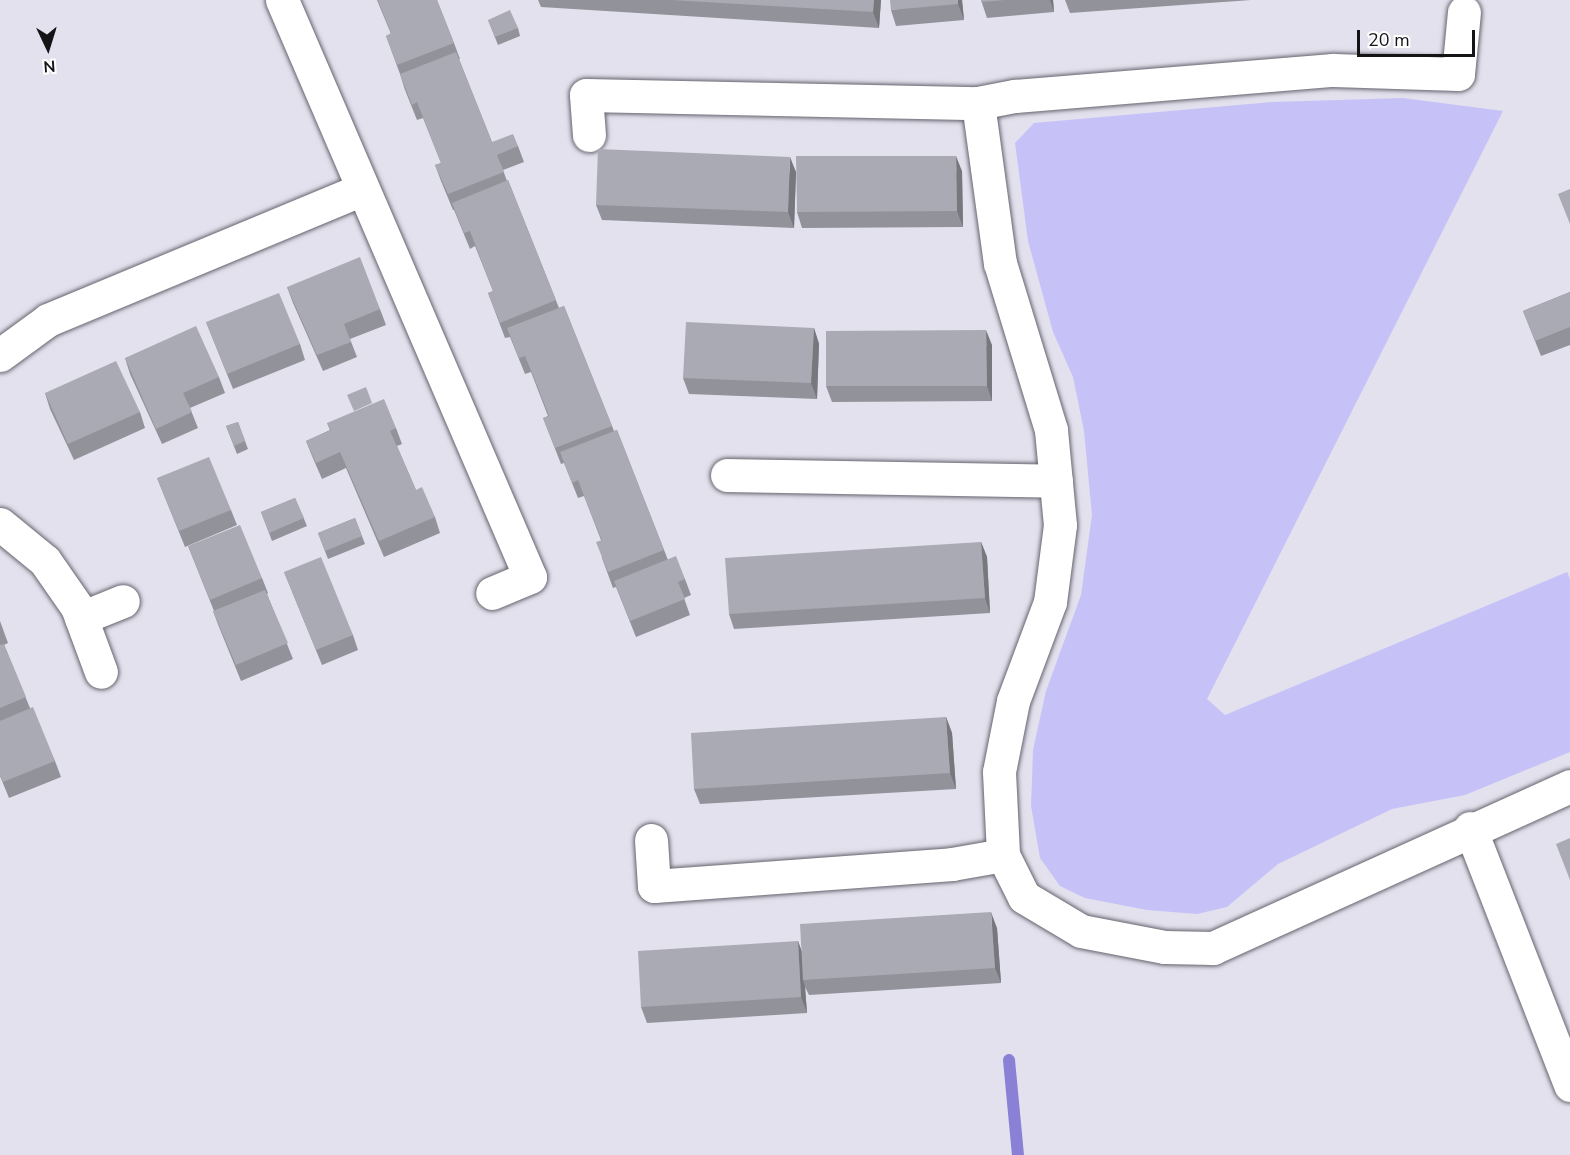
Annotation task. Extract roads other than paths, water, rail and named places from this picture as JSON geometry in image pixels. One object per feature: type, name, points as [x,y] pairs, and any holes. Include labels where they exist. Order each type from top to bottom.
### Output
[{"type":"street","points":[[282,0],[361,190],[530,577],[492,593]]},
{"type":"street","points":[[589,135],[586,95],[978,103],[1015,96],[1333,70],[1458,74],[1464,12]]},
{"type":"street","points":[[978,103],[999,263],[1051,430],[1060,525],[1050,602],[1012,701],[999,772],[1003,855],[1024,897],[1081,931],[1164,948],[1213,948],[1470,828],[1570,786]]},
{"type":"street","points":[[0,355],[48,320],[361,190]]},
{"type":"street","points":[[727,475],[1056,481]]},
{"type":"street","points":[[0,524],[45,561],[81,618],[101,672]]},
{"type":"street","points":[[81,618],[123,601]]},
{"type":"street","points":[[1470,828],[1570,1085]]},
{"type":"street","points":[[651,840],[654,885],[952,864],[1003,855]]},
{"type":"waterway","points":[[1009,1060],[1018,1155]]}]
